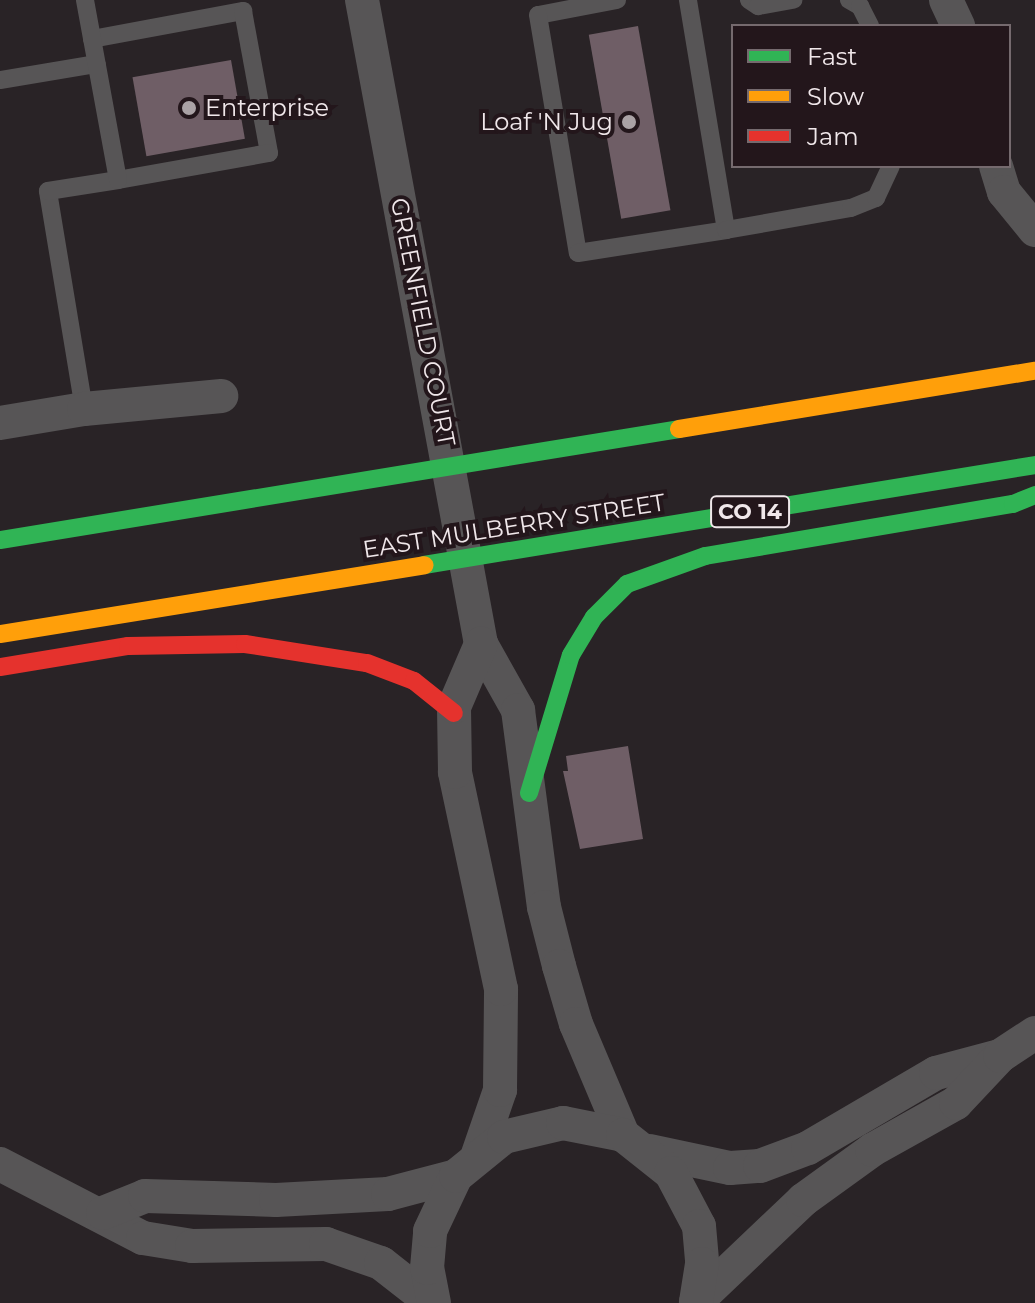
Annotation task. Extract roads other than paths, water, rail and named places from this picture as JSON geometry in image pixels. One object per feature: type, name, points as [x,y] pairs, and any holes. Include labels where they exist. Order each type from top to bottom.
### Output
[{"type":"highway","points":[[0,540],[1035,371]]},
{"type":"highway","name":"EAST MULBERRY STREET","points":[[0,634],[1035,465]]},
{"type":"highway","points":[[529,793],[571,655],[594,617],[627,584],[705,556],[1013,504],[1035,495]]},
{"type":"highway","points":[[0,667],[128,646],[245,644],[367,663],[414,681],[454,713]]},
{"type":"street","name":"GREENFIELD COURT","points":[[362,0],[481,644]]},
{"type":"street","points":[[946,0],[957,24]]},
{"type":"street","points":[[997,168],[1004,192],[1035,230]]},
{"type":"street","points":[[0,423],[84,409],[221,396]]},
{"type":"street","points":[[481,644],[518,710],[544,907],[576,1024],[636,1143],[688,1198],[699,1226],[702,1264],[696,1302]]},
{"type":"street","points":[[433,1303],[427,1268],[430,1231],[467,1165],[500,1090],[501,989],[455,772],[454,713],[481,644]]},
{"type":"street","points":[[696,1302],[803,1200],[872,1150],[956,1103],[1000,1056],[1035,1033]]},
{"type":"street","points":[[103,1213],[145,1196],[276,1200],[388,1194],[467,1165],[504,1137],[563,1123],[730,1168],[760,1166],[808,1148],[936,1073],[1000,1056]]},
{"type":"street","points":[[0,1164],[58,1197],[103,1213],[143,1238],[192,1246],[326,1244],[353,1251],[405,1278],[433,1303]]},
{"type":"lane","points":[[85,0],[118,180]]},
{"type":"lane","points":[[617,0],[538,15],[578,253],[851,208],[876,198],[890,168]]},
{"type":"lane","points":[[688,0],[726,230]]},
{"type":"lane","points":[[749,0],[758,6],[793,0]]},
{"type":"lane","points":[[849,0],[860,6],[869,24]]},
{"type":"lane","points":[[84,409],[48,191],[269,153],[243,11],[92,39]]},
{"type":"lane","points":[[0,80],[97,64]]},
{"type":"place","name":"Enterprise","points":[[189,108]]},
{"type":"place","name":"Loaf 'N Jug","points":[[629,122]]}]
